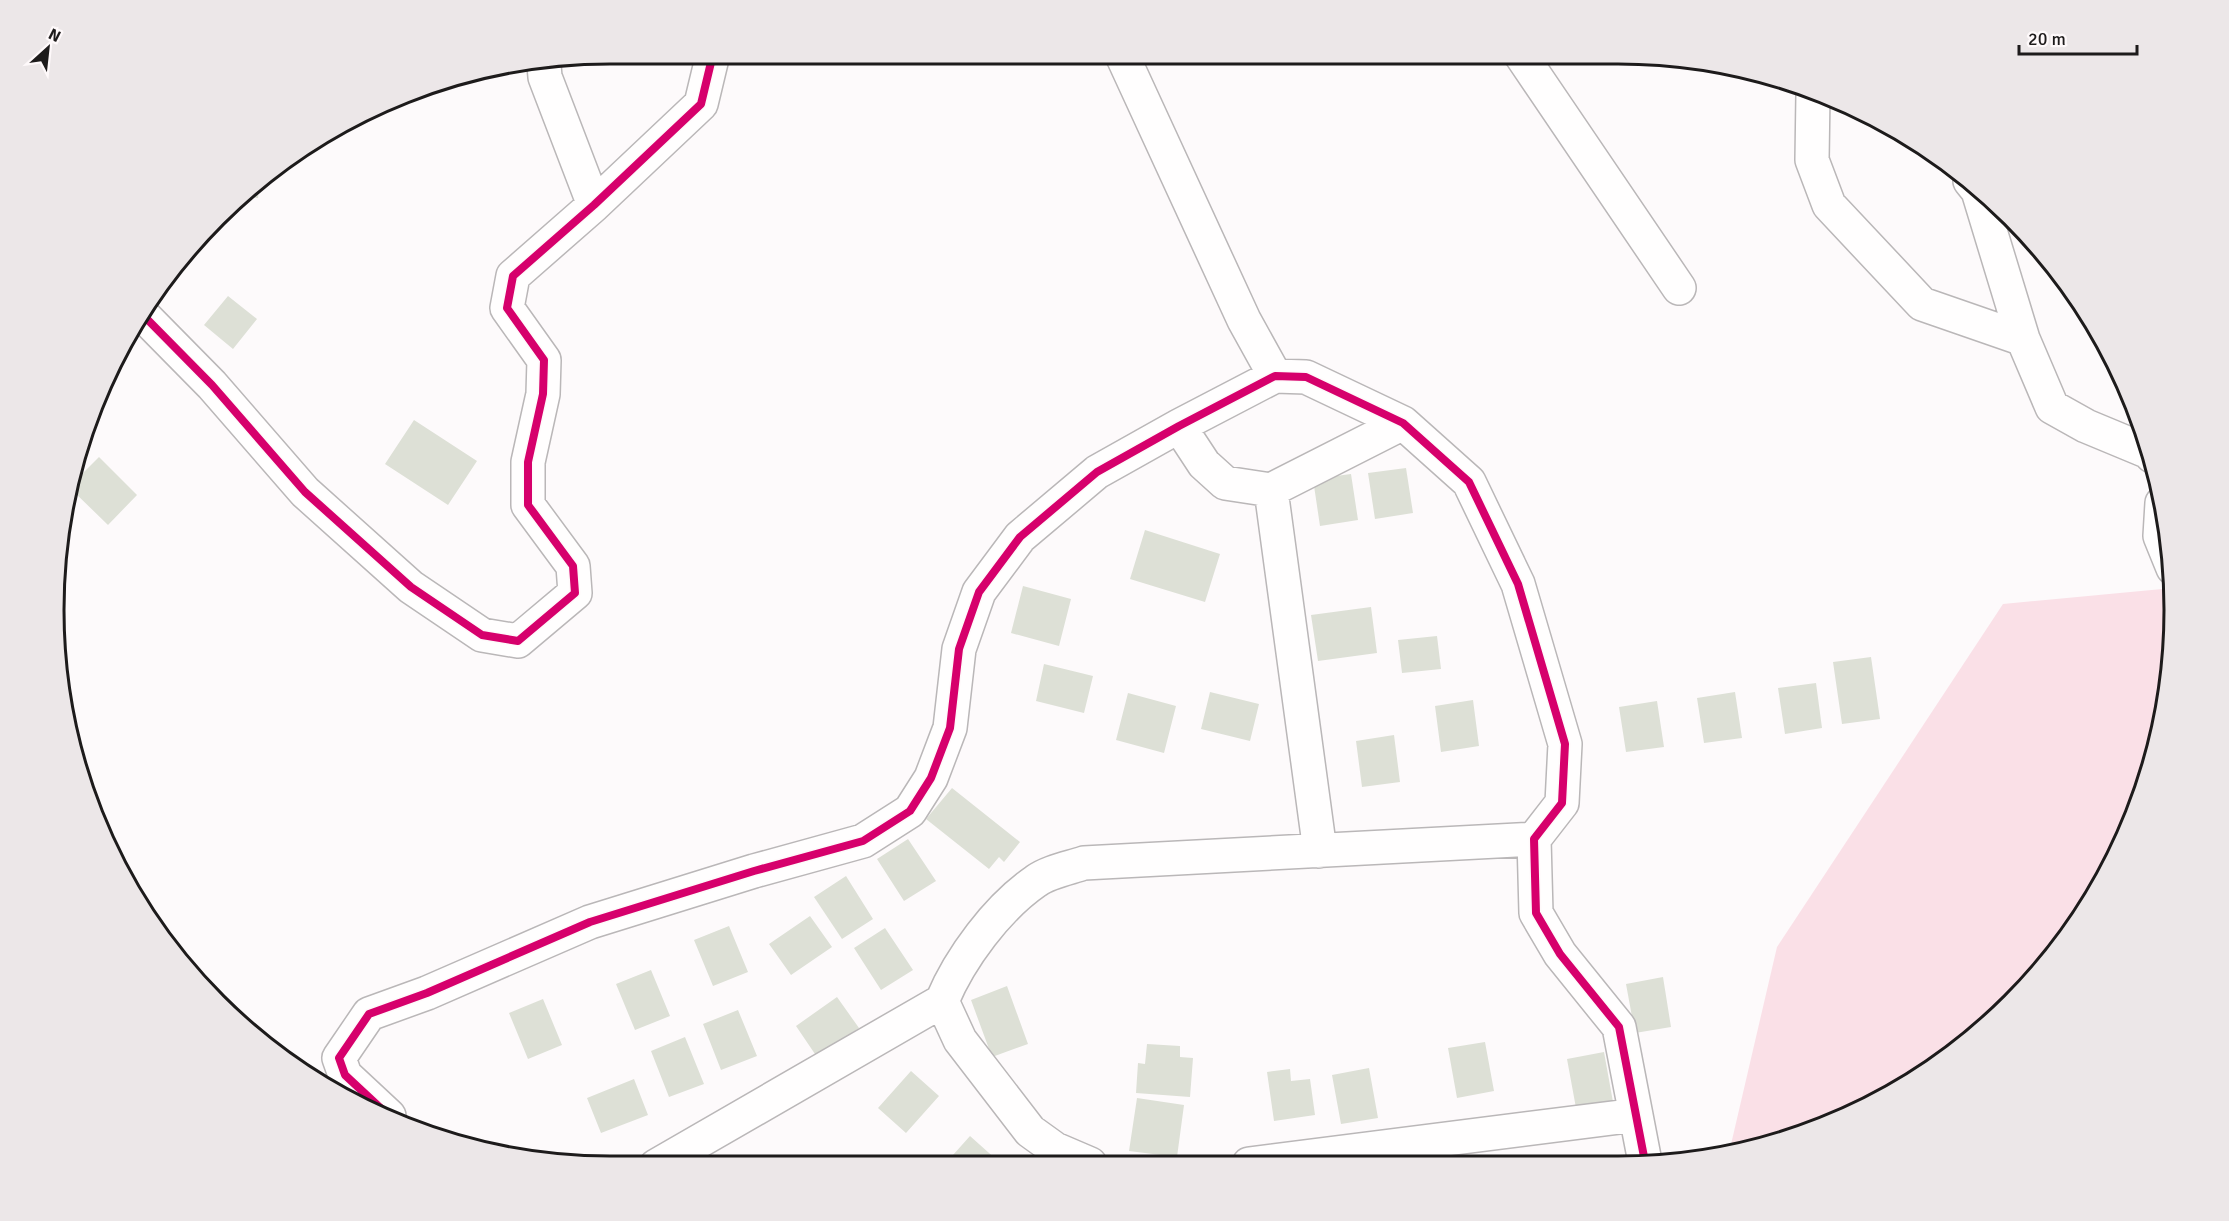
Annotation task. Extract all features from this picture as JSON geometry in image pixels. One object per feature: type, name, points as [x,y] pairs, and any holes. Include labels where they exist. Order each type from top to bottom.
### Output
[{"type":"street","points":[[148,321],[212,385],[305,492],[411,587],[482,635],[518,641],[575,592],[573,566],[528,505],[528,462],[543,394],[544,360],[507,309],[513,276],[594,205],[701,104],[711,64]]},
{"type":"street","points":[[1126,64],[1244,320],[1275,376]]},
{"type":"street","points":[[1522,64],[1679,288]]},
{"type":"street","points":[[544,69],[545,77],[594,205]]},
{"type":"street","points":[[1812,100],[1812,160],[1830,205],[1922,304],[2023,339]]},
{"type":"street","points":[[1981,202],[2023,339],[2052,407],[2086,426],[2140,448]]},
{"type":"street","points":[[375,1103],[345,1075],[339,1058],[369,1014],[427,993],[590,922],[754,871],[863,841],[910,811],[932,778],[950,728],[959,649],[979,592],[1020,537],[1097,472],[1275,376],[1306,376],[1403,423],[1469,483],[1518,584],[1565,744],[1562,803],[1534,839],[1536,913],[1560,954],[1619,1027],[1644,1155]]},
{"type":"street","points":[[1179,426],[1204,464],[1225,483],[1271,490],[1403,423]]},
{"type":"street","points":[[1271,490],[1320,851]]},
{"type":"street","points":[[673,1156],[942,1000],[952,975],[979,939],[1009,903],[1037,879],[1084,863],[1534,839]]},
{"type":"street","points":[[942,1000],[960,1040],[1030,1131],[1055,1149],[1071,1156]]},
{"type":"street","points":[[1367,1156],[1636,1115]]},
{"type":"shaded area","points":[[2163,589],[2163,646],[2154,717],[2136,786],[2108,852],[2091,884],[2052,943],[2005,997],[1951,1044],[1892,1083],[1860,1100],[1794,1128],[1731,1145],[1777,947],[2003,604]]},
{"type":"building","points":[[228,296],[257,319],[233,349],[204,325]]},
{"type":"building","points":[[414,420],[477,461],[448,505],[385,464]]},
{"type":"building","points":[[99,457],[137,495],[108,525],[77,495],[82,474]]},
{"type":"building","points":[[1406,468],[1413,513],[1375,519],[1368,473]]},
{"type":"building","points":[[1351,474],[1358,520],[1320,526],[1313,479]]},
{"type":"building","points":[[1145,530],[1220,554],[1205,602],[1130,579]]},
{"type":"building","points":[[1023,586],[1071,599],[1059,646],[1011,633]]},
{"type":"building","points":[[1371,607],[1377,653],[1318,661],[1311,615]]},
{"type":"building","points":[[1437,636],[1441,669],[1402,673],[1398,640]]},
{"type":"building","points":[[1871,657],[1880,719],[1842,724],[1833,662]]},
{"type":"building","points":[[1044,664],[1093,676],[1084,713],[1036,701]]},
{"type":"building","points":[[1816,683],[1822,728],[1785,734],[1778,688]]},
{"type":"building","points":[[1210,692],[1259,704],[1250,741],[1201,729]]},
{"type":"building","points":[[1735,692],[1742,738],[1704,743],[1697,698]]},
{"type":"building","points":[[1128,693],[1176,706],[1164,753],[1116,740]]},
{"type":"building","points":[[1473,700],[1479,746],[1441,752],[1435,706]]},
{"type":"building","points":[[1657,701],[1664,747],[1626,752],[1619,707]]},
{"type":"building","points":[[1394,735],[1400,782],[1362,787],[1356,741]]},
{"type":"building","points":[[952,788],[1020,842],[1004,862],[999,857],[989,869],[926,819]]},
{"type":"building","points":[[908,839],[936,881],[904,901],[877,859]]},
{"type":"building","points":[[846,876],[873,919],[842,939],[814,897]]},
{"type":"building","points":[[810,916],[832,947],[791,975],[769,944]]},
{"type":"building","points":[[729,926],[748,972],[713,986],[694,940]]},
{"type":"building","points":[[885,928],[913,970],[881,990],[854,948]]},
{"type":"building","points":[[651,970],[670,1016],[635,1030],[616,984]]},
{"type":"building","points":[[1663,977],[1671,1027],[1635,1033],[1626,984]]},
{"type":"building","points":[[1007,986],[1028,1044],[992,1057],[971,1000]]},
{"type":"building","points":[[837,997],[859,1028],[817,1057],[796,1026]]},
{"type":"building","points":[[543,999],[562,1045],[528,1059],[509,1013]]},
{"type":"building","points":[[738,1010],[757,1056],[721,1070],[703,1024]]},
{"type":"building","points":[[685,1037],[704,1084],[669,1097],[651,1051]]},
{"type":"building","points":[[1485,1042],[1494,1091],[1457,1098],[1448,1048]]},
{"type":"building","points":[[1147,1044],[1180,1046],[1180,1057],[1193,1058],[1190,1097],[1136,1093],[1138,1063],[1145,1064]]},
{"type":"building","points":[[1604,1052],[1613,1102],[1576,1108],[1567,1059]]},
{"type":"building","points":[[1369,1068],[1378,1118],[1341,1124],[1332,1075]]},
{"type":"building","points":[[1290,1069],[1291,1081],[1310,1079],[1315,1115],[1274,1121],[1267,1072]]},
{"type":"building","points":[[911,1071],[939,1096],[906,1133],[878,1108]]},
{"type":"building","points":[[634,1079],[648,1115],[601,1133],[587,1098]]},
{"type":"building","points":[[1137,1098],[1184,1105],[1177,1156],[1129,1151]]},
{"type":"building","points":[[970,1136],[992,1156],[952,1156]]},
{"type":"cycle path","points":[[148,321],[212,385],[305,492],[411,587],[482,635],[518,641],[575,593],[573,566],[528,505],[528,462],[543,394],[544,360],[507,308],[513,276],[594,205],[701,104],[711,64]]},
{"type":"cycle path","points":[[375,1103],[345,1075],[339,1058],[369,1014],[427,993],[590,922],[754,871],[863,841],[910,811],[931,778],[950,728],[959,649],[979,592],[1020,537],[1097,472],[1179,426],[1275,376],[1306,377],[1403,423],[1469,482],[1518,584],[1565,744],[1562,803],[1534,839],[1536,913],[1560,954],[1619,1027],[1644,1155]]}]
